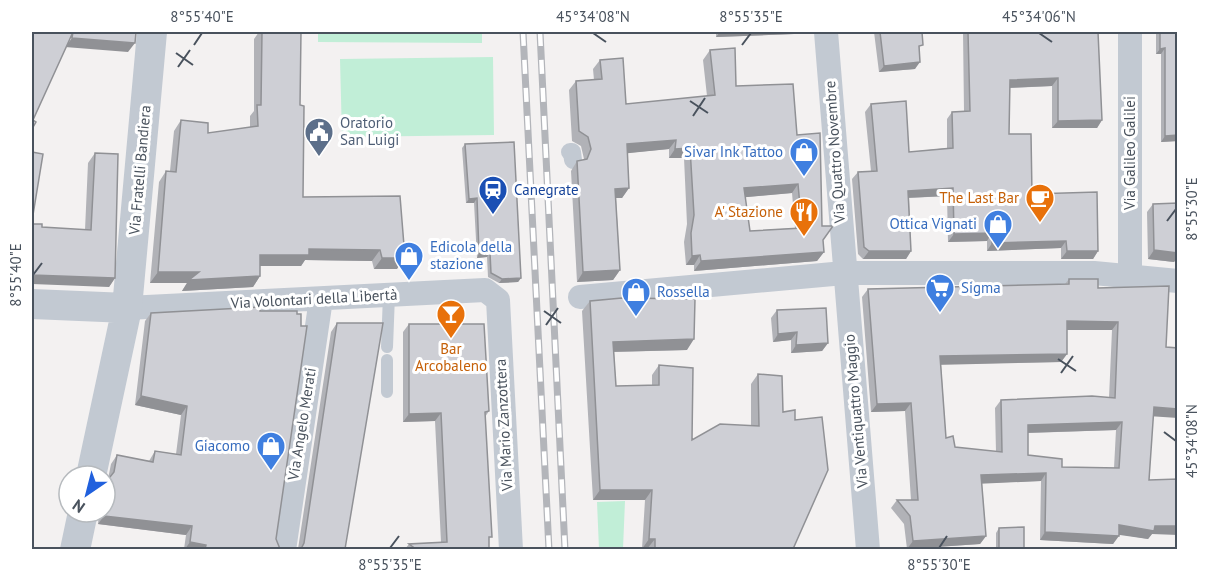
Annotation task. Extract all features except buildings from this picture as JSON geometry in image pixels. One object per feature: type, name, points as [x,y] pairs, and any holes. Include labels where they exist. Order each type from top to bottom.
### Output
[{"type":"street","name":"Via Fratelli Bandiera","points":[[94,464],[128,308],[152,32]]},
{"type":"street","name":"Via Quattro Novembre","points":[[826,32],[844,273]]},
{"type":"street","name":"Via Galileo Galilei","points":[[1130,32],[1130,275]]},
{"type":"street","points":[[580,297],[844,273],[1130,275],[1178,281]]},
{"type":"street","name":"Via Ventiquattro Maggio","points":[[844,273],[868,549]]},
{"type":"street","name":"Via Volontari della Libertà","points":[[128,308],[484,290],[498,300]]},
{"type":"street","name":"Via Angelo Merati","points":[[284,549],[321,299]]},
{"type":"street","name":"Via Mario Zanzottera","points":[[498,300],[511,549]]},
{"type":"street","points":[[32,304],[128,308]]},
{"type":"street","points":[[75,549],[80,524]]},
{"type":"lane","points":[[387,392],[389,295]]},
{"type":"green space","points":[[318,32],[482,32],[482,43],[318,42]]},
{"type":"green space","points":[[493,57],[494,135],[342,137],[340,59]]},
{"type":"green space","points":[[625,501],[623,549],[599,549],[597,502]]},
{"type":"railway","points":[[523,32],[549,550]]},
{"type":"railway","points":[[540,32],[565,550]]},
{"type":"place","name":"Oratorio San Luigi","points":[[319,158]]},
{"type":"place","name":"Sivar Ink Tattoo","points":[[804,178]]},
{"type":"place","name":"Canegrate","points":[[493,216]]},
{"type":"place","name":"The Last Bar","points":[[1040,224]]},
{"type":"place","name":"A' Stazione","points":[[804,238]]},
{"type":"place","name":"Ottica Vignati","points":[[998,250]]},
{"type":"place","name":"Edicola della stazione","points":[[409,282]]},
{"type":"place","name":"Sigma","points":[[940,314]]},
{"type":"place","name":"Rossella","points":[[636,318]]},
{"type":"place","name":"Bar Arcobaleno","points":[[451,340]]},
{"type":"place","name":"Giacomo","points":[[271,472]]}]
